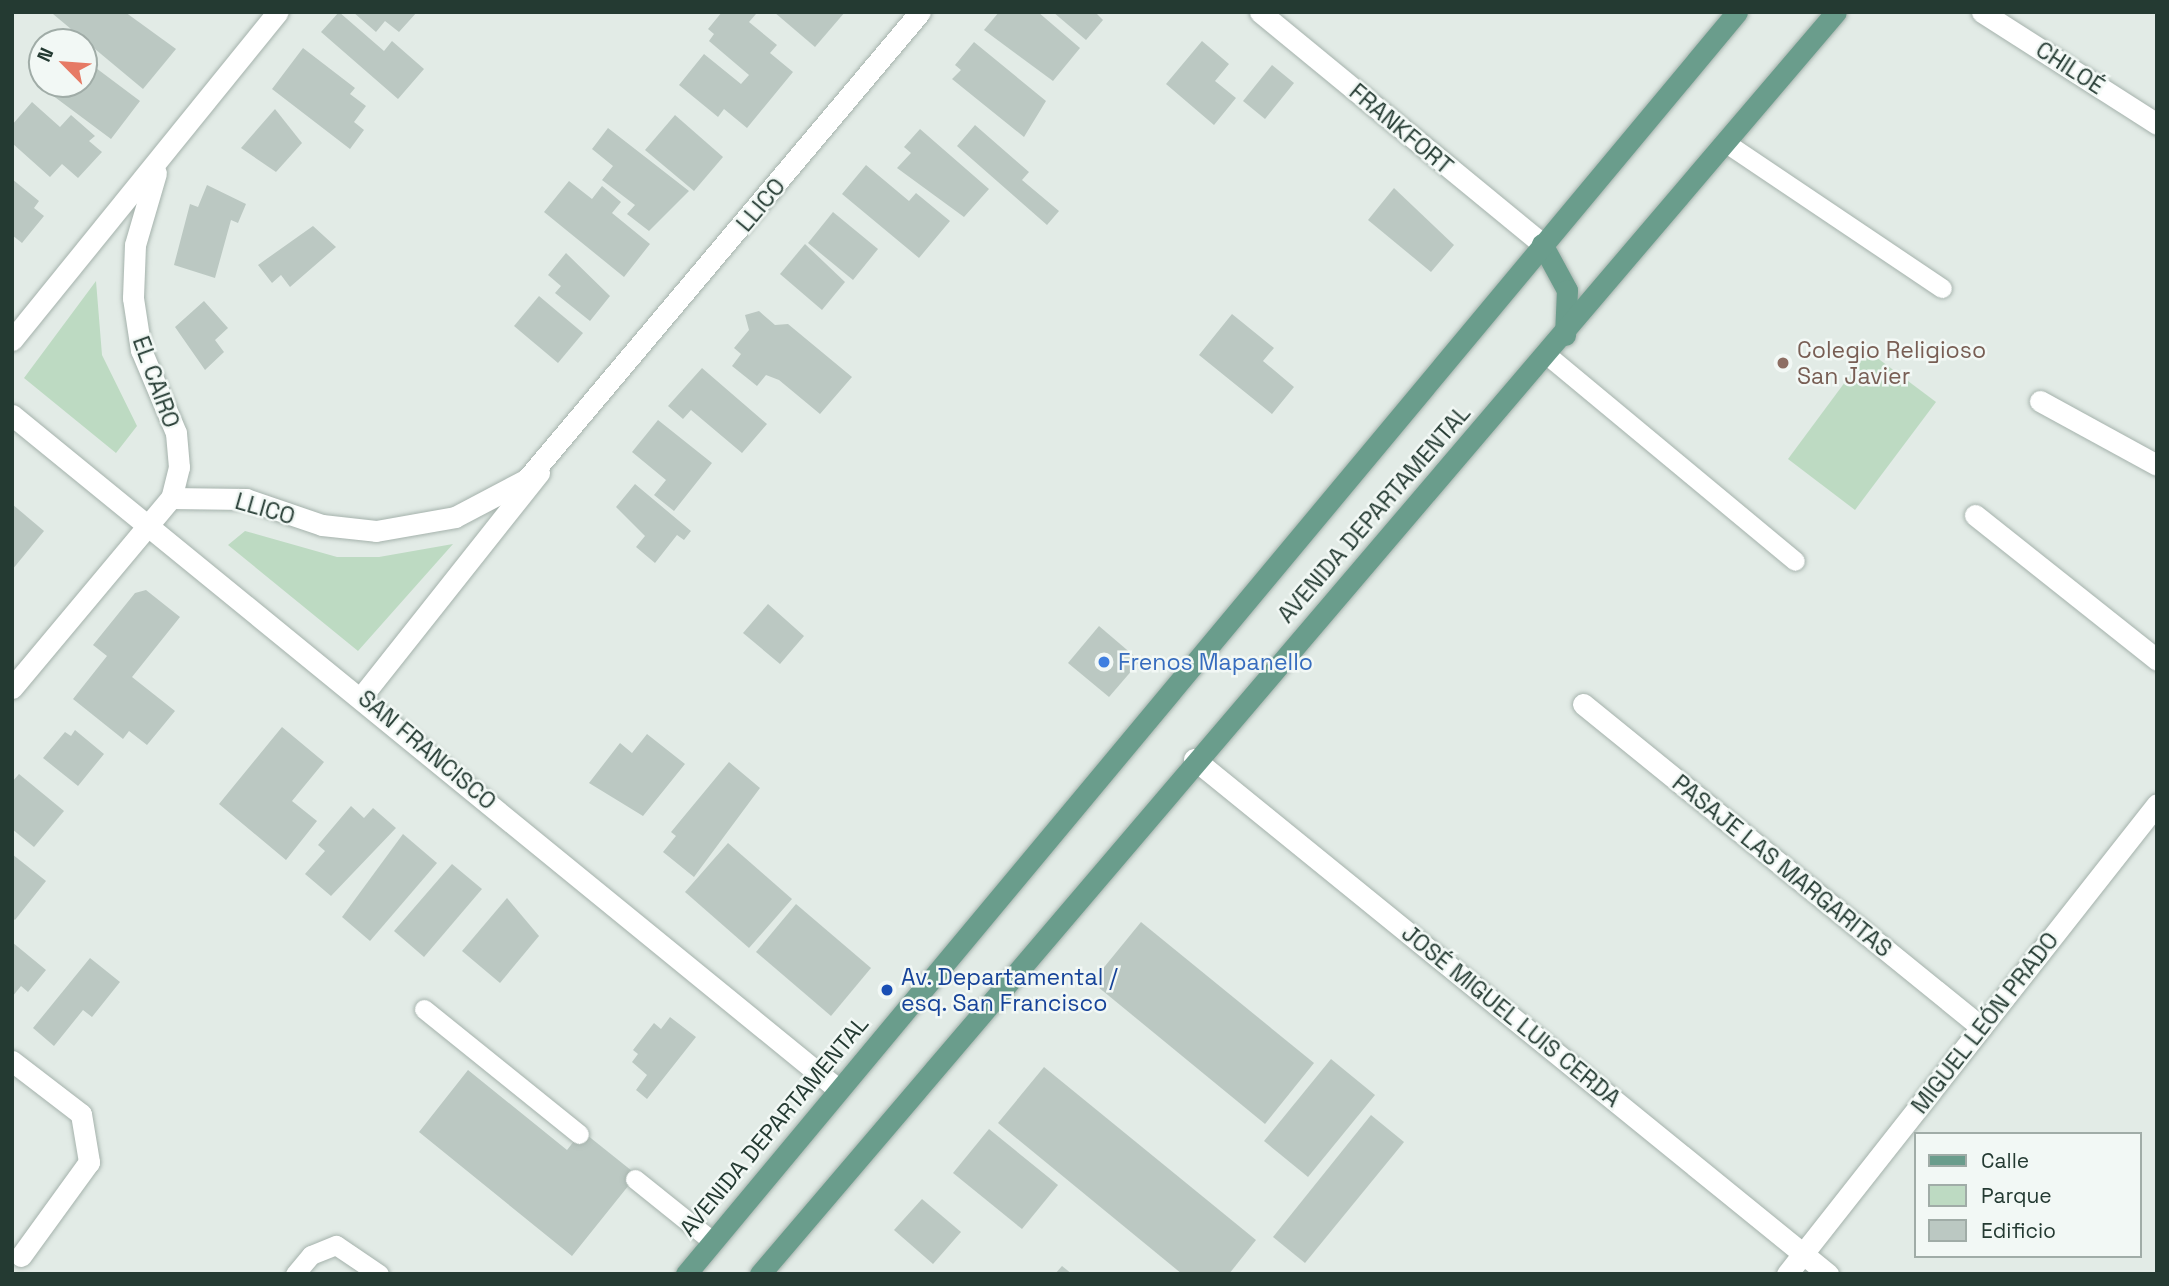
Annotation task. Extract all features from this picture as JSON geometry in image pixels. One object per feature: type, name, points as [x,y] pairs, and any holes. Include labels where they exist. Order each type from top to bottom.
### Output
[{"type":"main road","name":"AVENIDA DEPARTAMENTAL","points":[[686,1274],[1737,12]]},
{"type":"main road","name":"AVENIDA DEPARTAMENTAL","points":[[760,1274],[1194,759],[1548,355],[1836,12]]},
{"type":"main road","points":[[1542,244],[1567,290],[1565,335]]},
{"type":"street","name":"EL CAIRO","points":[[12,340],[278,12]]},
{"type":"street","name":"LLICO","points":[[362,696],[548,461],[920,12]]},
{"type":"street","name":"FRANKFORT","points":[[1260,12],[1542,244]]},
{"type":"street","name":"CHILOÉ","points":[[1982,12],[2157,124]]},
{"type":"street","name":"EL CAIRO","points":[[170,146],[140,219],[132,271],[141,350],[176,433],[179,467],[171,498]]},
{"type":"street","points":[[2040,401],[2157,465]]},
{"type":"street","name":"SAN FRANCISCO","points":[[12,415],[362,696],[839,1090]]},
{"type":"street","name":"LLICO","points":[[171,498],[246,499],[322,525],[403,529],[480,507],[548,461]]},
{"type":"street","points":[[12,688],[171,498]]},
{"type":"street","points":[[1975,514],[2157,660]]},
{"type":"street","name":"PASAJE LAS MARGARITAS","points":[[1583,704],[1981,1027]]},
{"type":"street","name":"JOSÉ MIGUEL LUIS CERDA","points":[[1194,759],[1828,1274]]},
{"type":"street","name":"MIGUEL LEÓN PRADO","points":[[1787,1274],[2157,804]]},
{"type":"street","points":[[12,1061],[81,1114],[89,1162],[21,1256]]},
{"type":"lane","points":[[1726,143],[1942,288]]},
{"type":"lane","points":[[1548,355],[1795,561]]},
{"type":"lane","points":[[424,1009],[579,1134]]},
{"type":"lane","points":[[635,1179],[712,1241]]},
{"type":"lane","points":[[295,1274],[311,1255],[336,1245],[379,1274]]},
{"type":"green space","points":[[96,281],[102,355],[137,426],[116,453],[24,378]]},
{"type":"green space","points":[[1868,351],[1936,402],[1855,510],[1788,459]]},
{"type":"green space","points":[[245,531],[337,557],[379,557],[453,544],[358,651],[228,545]]},
{"type":"building","points":[[125,12],[176,49],[143,89],[98,52],[98,28],[70,28],[53,14]]},
{"type":"building","points":[[339,12],[384,51],[392,41],[424,69],[398,99],[321,32]]},
{"type":"building","points":[[353,12],[417,12],[399,32],[385,21],[376,32]]},
{"type":"building","points":[[722,12],[756,14],[749,22],[777,45],[770,53],[793,72],[747,128],[724,109],[718,117],[679,85],[704,54],[741,84],[749,75],[709,41],[714,34],[708,29]]},
{"type":"building","points":[[774,12],[845,12],[815,47]]},
{"type":"building","points":[[999,12],[1038,12],[1080,48],[1053,81],[984,30]]},
{"type":"building","points":[[1053,12],[1095,12],[1103,20],[1086,40]]},
{"type":"building","points":[[1202,41],[1229,64],[1215,81],[1236,98],[1214,125],[1166,84]]},
{"type":"building","points":[[974,42],[1046,101],[1024,137],[952,79],[961,70],[955,65]]},
{"type":"building","points":[[303,48],[355,88],[350,94],[366,106],[354,122],[364,130],[350,149],[272,89]]},
{"type":"building","points":[[1272,65],[1294,83],[1265,119],[1243,101]]},
{"type":"building","points":[[98,70],[140,101],[111,139],[56,98],[98,98]]},
{"type":"building","points":[[32,102],[60,127],[71,115],[95,136],[89,141],[102,152],[78,178],[62,164],[50,177],[12,143],[12,125]]},
{"type":"building","points":[[275,109],[302,143],[276,172],[241,148]]},
{"type":"building","points":[[675,115],[723,157],[694,191],[645,150]]},
{"type":"building","points":[[975,125],[1029,172],[1022,180],[1059,211],[1047,225],[957,146]]},
{"type":"building","points":[[608,128],[689,191],[649,231],[627,214],[635,205],[602,180],[613,166],[592,149]]},
{"type":"building","points":[[920,129],[989,189],[964,217],[897,168],[911,153],[904,147]]},
{"type":"building","points":[[866,165],[909,201],[916,193],[950,221],[919,258],[842,194]]},
{"type":"building","points":[[12,179],[39,201],[34,208],[44,216],[22,243],[12,235]]},
{"type":"building","points":[[569,181],[592,199],[602,186],[621,202],[612,213],[650,244],[624,277],[544,212]]},
{"type":"building","points":[[207,185],[246,204],[238,223],[231,220],[215,278],[174,265],[190,204],[198,207]]},
{"type":"building","points":[[1394,188],[1454,245],[1431,272],[1368,220]]},
{"type":"building","points":[[833,212],[878,249],[853,280],[808,243]]},
{"type":"building","points":[[313,226],[336,247],[290,287],[281,275],[272,283],[258,265]]},
{"type":"building","points":[[805,244],[845,282],[822,310],[780,274]]},
{"type":"building","points":[[566,253],[610,296],[590,321],[555,293],[561,286],[548,275]]},
{"type":"building","points":[[539,296],[583,333],[558,363],[514,326]]},
{"type":"building","points":[[204,301],[228,328],[215,340],[224,352],[205,370],[175,327]]},
{"type":"building","points":[[759,311],[775,325],[788,324],[852,377],[820,414],[779,380],[766,375],[757,386],[732,366],[741,354],[734,348],[749,330],[745,315]]},
{"type":"building","points":[[1232,314],[1274,348],[1263,361],[1294,387],[1272,414],[1199,355]]},
{"type":"building","points":[[702,368],[767,424],[742,453],[691,410],[683,419],[668,406]]},
{"type":"building","points":[[658,420],[712,463],[674,511],[654,495],[666,480],[632,452]]},
{"type":"building","points":[[635,484],[691,531],[684,540],[677,535],[655,563],[636,547],[645,536],[616,507]]},
{"type":"building","points":[[12,504],[44,531],[12,570]]},
{"type":"building","points":[[146,590],[180,617],[132,677],[175,711],[147,745],[129,731],[123,739],[73,699],[107,656],[93,645],[135,593]]},
{"type":"building","points":[[768,604],[804,636],[780,664],[743,633]]},
{"type":"building","name":"Frenos Mapanello","points":[[1099,626],[1140,661],[1109,697],[1068,663]]},
{"type":"building","points":[[282,727],[324,762],[292,801],[317,821],[286,860],[219,804]]},
{"type":"building","points":[[75,730],[104,754],[78,786],[43,758],[65,732],[71,736]]},
{"type":"building","points":[[647,734],[685,764],[643,816],[589,783],[620,743],[632,753]]},
{"type":"building","points":[[729,762],[760,788],[694,877],[663,852],[676,836],[671,832]]},
{"type":"building","points":[[19,774],[64,811],[34,847],[12,829],[12,782]]},
{"type":"building","points":[[351,806],[364,818],[373,808],[396,828],[331,896],[305,874],[325,851],[318,845]]},
{"type":"building","points":[[403,834],[437,863],[370,941],[342,917]]},
{"type":"building","points":[[728,843],[792,899],[749,948],[685,892]]},
{"type":"building","points":[[12,854],[46,881],[15,920],[12,918]]},
{"type":"building","points":[[452,864],[482,889],[424,957],[394,931]]},
{"type":"building","points":[[507,898],[539,936],[500,983],[462,951]]},
{"type":"building","points":[[796,904],[871,968],[831,1016],[756,952]]},
{"type":"building","points":[[1141,922],[1314,1063],[1265,1124],[1092,982]]},
{"type":"building","points":[[12,942],[46,970],[28,992],[21,986],[12,997]]},
{"type":"building","points":[[90,958],[120,982],[92,1017],[83,1010],[54,1046],[33,1028]]},
{"type":"building","points":[[670,1017],[696,1037],[647,1099],[636,1090],[647,1075],[632,1062],[638,1054],[633,1050],[654,1023],[661,1029]]},
{"type":"building","points":[[1331,1059],[1375,1095],[1308,1177],[1264,1141]]},
{"type":"building","points":[[1044,1067],[1256,1240],[1229,1274],[1182,1274],[998,1123]]},
{"type":"building","points":[[468,1070],[567,1150],[582,1131],[637,1175],[572,1256],[419,1132]]},
{"type":"building","points":[[1371,1115],[1404,1142],[1305,1263],[1273,1237]]},
{"type":"building","points":[[989,1129],[1058,1185],[1022,1229],[953,1173]]},
{"type":"building","points":[[922,1199],[961,1232],[933,1264],[894,1230]]},
{"type":"building","points":[[1062,1266],[1072,1274],[1055,1274]]},
{"type":"place","name":"Colegio Religioso San Javier","points":[[1783,363]]},
{"type":"place","name":"Frenos Mapanello","points":[[1104,662]]},
{"type":"place","name":"Av. Departamental / esq. San Francisco","points":[[887,990]]}]
